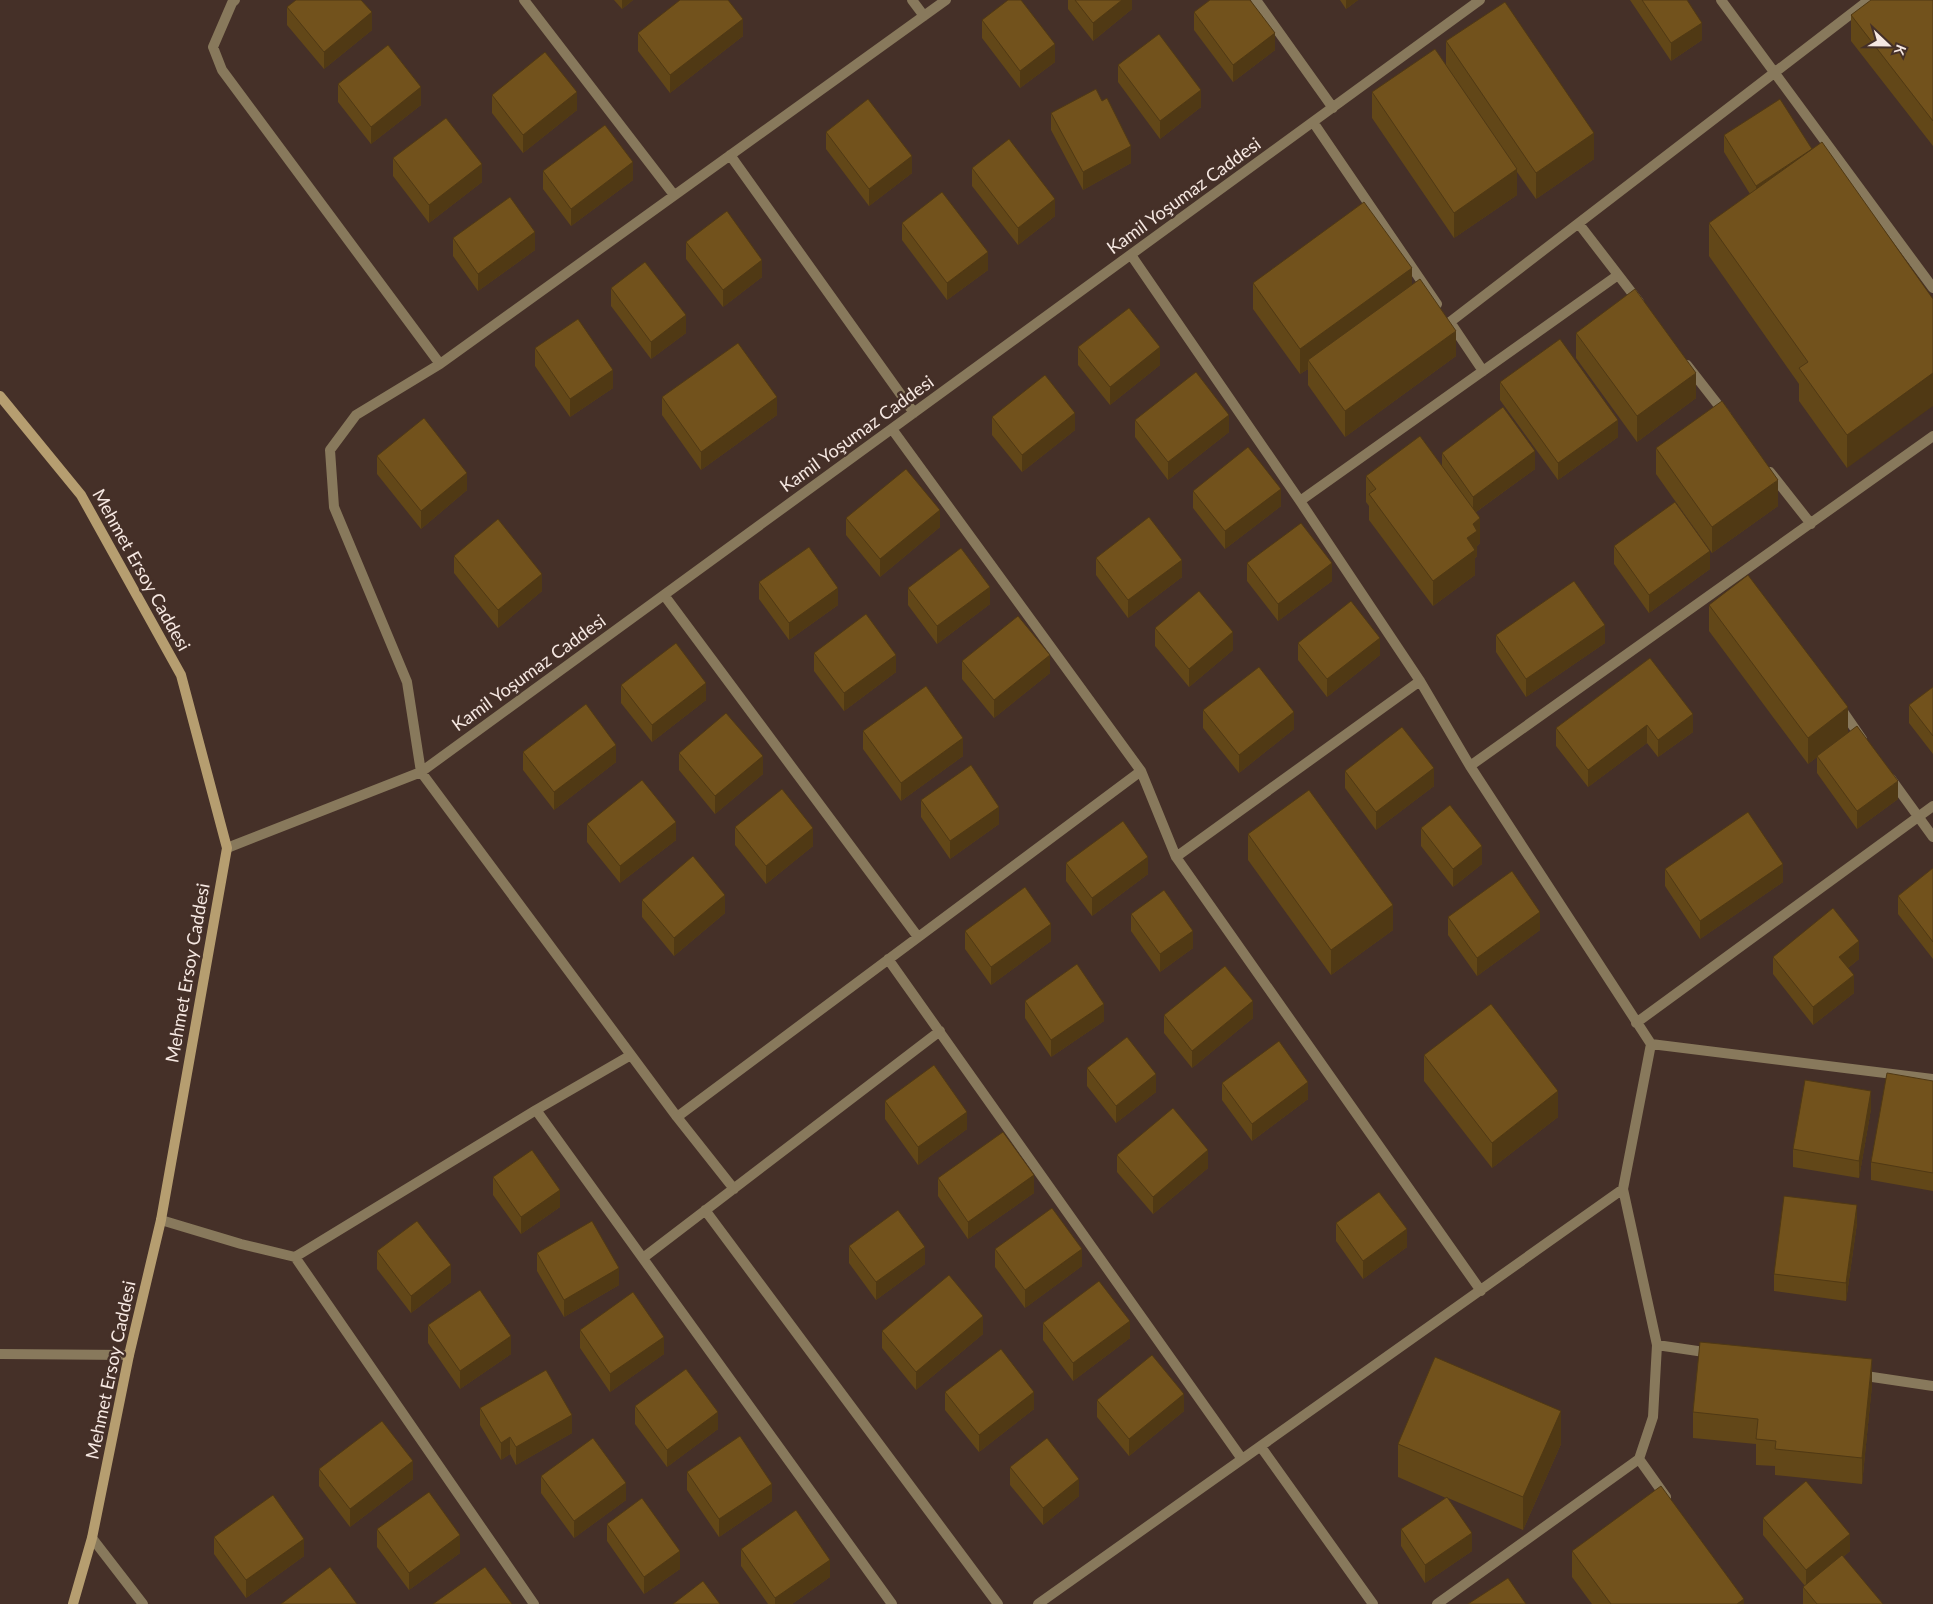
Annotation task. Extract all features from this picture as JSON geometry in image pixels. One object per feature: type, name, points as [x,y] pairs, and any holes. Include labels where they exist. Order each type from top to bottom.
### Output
[{"type":"street","points":[[235,0],[213,47],[222,70],[440,364]]},
{"type":"street","points":[[524,0],[674,195]]},
{"type":"street","points":[[912,0],[924,16]]},
{"type":"street","points":[[734,1189],[677,1117],[421,772],[407,682],[334,506],[330,450],[356,415],[440,364],[946,0]]},
{"type":"street","points":[[1256,0],[1333,108]]},
{"type":"street","name":"Kamil Yoşumaz Caddesi","points":[[226,848],[421,772],[1480,0]]},
{"type":"street","points":[[1721,0],[1933,288]]},
{"type":"street","points":[[1450,322],[1869,0]]},
{"type":"street","points":[[1313,122],[1483,371]]},
{"type":"street","points":[[730,155],[914,412]]},
{"type":"street","points":[[1579,224],[1648,314]]},
{"type":"street","points":[[1131,255],[1300,501],[1420,681],[1470,766],[1651,1044],[1623,1189],[1658,1345],[1653,1417],[1639,1459],[1437,1604]]},
{"type":"street","points":[[1300,501],[1618,275]]},
{"type":"street","points":[[1678,353],[1732,423]]},
{"type":"street","name":"Mehmet Ersoy Caddesi","points":[[0,396],[81,495],[181,675],[226,848],[161,1220],[129,1355],[92,1538],[73,1604]]},
{"type":"street","points":[[892,429],[1141,770],[1176,857],[1481,1291]]},
{"type":"street","points":[[1470,766],[1747,576],[1811,524],[1933,436]]},
{"type":"street","points":[[1763,462],[1811,524]]},
{"type":"street","points":[[664,595],[918,936]]},
{"type":"street","points":[[1176,857],[1420,681]]},
{"type":"street","points":[[1834,699],[1868,746]]},
{"type":"street","points":[[677,1117],[1141,770]]},
{"type":"street","points":[[1884,770],[1933,837]]},
{"type":"street","points":[[1636,1023],[1933,806]]},
{"type":"street","points":[[888,959],[1242,1459]]},
{"type":"street","points":[[643,1258],[940,1031]]},
{"type":"street","points":[[1651,1044],[1933,1079]]},
{"type":"street","points":[[295,1256],[536,1110],[631,1055]]},
{"type":"street","points":[[536,1110],[892,1604]]},
{"type":"street","points":[[1038,1604],[1623,1189]]},
{"type":"street","points":[[705,1210],[998,1604]]},
{"type":"street","points":[[161,1220],[240,1244],[295,1256],[534,1604]]},
{"type":"street","points":[[1658,1345],[1726,1356]]},
{"type":"street","points":[[0,1354],[129,1355]]},
{"type":"street","points":[[1844,1373],[1933,1386]]},
{"type":"street","points":[[1261,1447],[1373,1604]]},
{"type":"street","points":[[1639,1459],[1674,1507]]},
{"type":"street","points":[[92,1538],[143,1604]]},
{"type":"building","points":[[296,0],[361,0],[372,12],[324,52],[287,7]]},
{"type":"building","points":[[680,0],[728,0],[743,19],[670,75],[638,33]]},
{"type":"building","points":[[1008,0],[1021,0],[1055,44],[1020,71],[982,20]]},
{"type":"building","points":[[1075,0],[1122,0],[1093,23]]},
{"type":"building","points":[[1210,0],[1250,0],[1275,33],[1233,65],[1194,12]]},
{"type":"building","points":[[1642,0],[1687,0],[1702,23],[1671,43]]},
{"type":"building","points":[[1871,0],[1933,0],[1933,121],[1851,15]]},
{"type":"building","points":[[1505,2],[1594,133],[1536,173],[1446,41]]},
{"type":"building","points":[[1159,34],[1201,90],[1160,121],[1118,65]]},
{"type":"building","points":[[388,45],[421,87],[371,127],[338,84]]},
{"type":"building","points":[[1435,49],[1517,169],[1454,213],[1372,92]]},
{"type":"building","points":[[545,52],[577,92],[523,135],[492,95]]},
{"type":"building","points":[[1096,89],[1102,101],[1107,98],[1131,146],[1083,172],[1051,113]]},
{"type":"building","points":[[868,99],[912,156],[869,189],[826,132]]},
{"type":"building","points":[[1780,99],[1812,149],[1756,186],[1724,135]]},
{"type":"building","points":[[446,118],[482,164],[429,205],[393,158]]},
{"type":"building","points":[[605,125],[633,162],[571,209],[543,171]]},
{"type":"building","points":[[1009,139],[1055,199],[1018,228],[972,168]]},
{"type":"building","points":[[1822,142],[1933,299],[1933,373],[1847,435],[1799,368],[1808,362],[1709,223]]},
{"type":"building","points":[[942,192],[988,252],[947,283],[902,223]]},
{"type":"building","points":[[510,197],[535,232],[478,274],[453,238]]},
{"type":"building","points":[[1364,202],[1412,268],[1300,349],[1253,283]]},
{"type":"building","points":[[727,211],[762,260],[723,290],[686,242]]},
{"type":"building","points":[[645,262],[686,315],[651,342],[611,288]]},
{"type":"building","points":[[1420,279],[1456,331],[1345,411],[1308,360]]},
{"type":"building","points":[[1635,289],[1696,373],[1637,416],[1576,333]]},
{"type":"building","points":[[1129,308],[1160,347],[1110,387],[1078,347]]},
{"type":"building","points":[[578,319],[613,370],[570,399],[535,348]]},
{"type":"building","points":[[1560,339],[1618,420],[1558,463],[1500,382]]},
{"type":"building","points":[[738,343],[777,397],[701,452],[662,397]]},
{"type":"building","points":[[1196,372],[1229,415],[1168,462],[1135,420]]},
{"type":"building","points":[[1045,375],[1075,413],[1022,455],[992,417]]},
{"type":"building","points":[[1722,401],[1778,480],[1712,527],[1656,448]]},
{"type":"building","points":[[1503,407],[1535,451],[1473,497],[1442,453]]},
{"type":"building","points":[[424,418],[467,473],[421,511],[377,456]]},
{"type":"building","points":[[1420,436],[1480,518],[1473,524],[1477,531],[1467,538],[1475,550],[1433,581],[1369,494],[1376,489],[1366,476]]},
{"type":"building","points":[[1248,447],[1281,489],[1225,531],[1193,491]]},
{"type":"building","points":[[906,469],[940,510],[880,559],[846,518]]},
{"type":"building","points":[[1675,502],[1710,551],[1649,595],[1614,546]]},
{"type":"building","points":[[1149,517],[1182,560],[1128,600],[1096,558]]},
{"type":"building","points":[[498,519],[542,574],[498,610],[454,556]]},
{"type":"building","points":[[1301,523],[1332,563],[1278,604],[1247,563]]},
{"type":"building","points":[[809,547],[838,588],[789,623],[759,582]]},
{"type":"building","points":[[961,548],[990,587],[937,626],[908,588]]},
{"type":"building","points":[[1748,575],[1848,707],[1808,738],[1709,605]]},
{"type":"building","points":[[1574,581],[1605,625],[1526,679],[1496,635]]},
{"type":"building","points":[[1199,591],[1233,632],[1189,669],[1155,628]]},
{"type":"building","points":[[1351,601],[1380,638],[1327,679],[1298,643]]},
{"type":"building","points":[[866,614],[896,655],[844,693],[814,653]]},
{"type":"building","points":[[1018,616],[1050,655],[994,700],[962,661]]},
{"type":"building","points":[[676,643],[706,683],[652,725],[621,685]]},
{"type":"building","points":[[1650,658],[1693,714],[1658,740],[1647,725],[1588,770],[1556,728]]},
{"type":"building","points":[[1259,667],[1294,712],[1239,755],[1203,710]]},
{"type":"building","points":[[926,686],[963,738],[901,783],[863,731]]},
{"type":"building","points":[[1933,687],[1933,736],[1909,705]]},
{"type":"building","points":[[586,704],[616,745],[554,792],[523,752]]},
{"type":"building","points":[[726,713],[763,756],[715,796],[679,753]]},
{"type":"building","points":[[1857,726],[1898,781],[1857,811],[1817,756]]},
{"type":"building","points":[[1402,727],[1434,768],[1376,812],[1345,771]]},
{"type":"building","points":[[971,765],[999,807],[950,841],[921,800]]},
{"type":"building","points":[[642,780],[676,822],[620,866],[587,824]]},
{"type":"building","points":[[782,789],[813,828],[766,866],[735,827]]},
{"type":"building","points":[[1309,790],[1393,905],[1331,950],[1248,834]]},
{"type":"building","points":[[1450,805],[1482,846],[1453,869],[1421,828]]},
{"type":"building","points":[[1748,812],[1783,864],[1700,921],[1665,869]]},
{"type":"building","points":[[1123,821],[1148,857],[1092,898],[1066,863]]},
{"type":"building","points":[[693,856],[725,895],[674,938],[642,900]]},
{"type":"building","points":[[1933,868],[1933,942],[1898,896]]},
{"type":"building","points":[[1512,871],[1540,912],[1477,958],[1448,917]]},
{"type":"building","points":[[1025,887],[1051,924],[991,967],[965,931]]},
{"type":"building","points":[[1164,890],[1193,931],[1160,954],[1131,914]]},
{"type":"building","points":[[1833,908],[1859,941],[1839,957],[1854,975],[1813,1007],[1773,957]]},
{"type":"building","points":[[1077,964],[1104,1004],[1051,1040],[1025,1001]]},
{"type":"building","points":[[1225,966],[1253,1001],[1192,1051],[1164,1015]]},
{"type":"building","points":[[1491,1004],[1558,1091],[1492,1143],[1424,1055]]},
{"type":"building","points":[[1127,1037],[1156,1074],[1116,1106],[1087,1068]]},
{"type":"building","points":[[1279,1041],[1308,1082],[1252,1124],[1222,1083]]},
{"type":"building","points":[[934,1065],[967,1112],[918,1147],[885,1101]]},
{"type":"building","points":[[1887,1073],[1933,1081],[1933,1173],[1871,1162]]},
{"type":"building","points":[[1805,1080],[1871,1091],[1859,1161],[1793,1149]]},
{"type":"building","points":[[1173,1108],[1208,1150],[1153,1197],[1117,1155]]},
{"type":"building","points":[[1003,1132],[1034,1175],[968,1222],[938,1178]]},
{"type":"building","points":[[532,1150],[560,1190],[521,1217],[493,1177]]},
{"type":"building","points":[[1379,1192],[1407,1229],[1363,1261],[1336,1223]]},
{"type":"building","points":[[1784,1196],[1857,1205],[1846,1283],[1774,1274]]},
{"type":"building","points":[[1052,1208],[1082,1249],[1025,1290],[995,1249]]},
{"type":"building","points":[[898,1210],[925,1247],[876,1282],[849,1246]]},
{"type":"building","points":[[417,1221],[451,1265],[411,1296],[377,1251]]},
{"type":"building","points":[[592,1221],[619,1268],[564,1300],[537,1253]]},
{"type":"building","points":[[949,1275],[983,1316],[916,1372],[882,1331]]},
{"type":"building","points":[[1099,1281],[1130,1321],[1073,1363],[1043,1323]]},
{"type":"building","points":[[480,1290],[511,1336],[460,1371],[428,1325]]},
{"type":"building","points":[[633,1292],[664,1337],[610,1374],[580,1330]]},
{"type":"building","points":[[1700,1342],[1872,1359],[1862,1458],[1775,1449],[1776,1441],[1756,1439],[1758,1419],[1693,1412]]},
{"type":"building","points":[[1001,1349],[1034,1392],[979,1435],[945,1392]]},
{"type":"building","points":[[1152,1355],[1184,1394],[1129,1439],[1097,1400]]},
{"type":"building","points":[[1435,1357],[1561,1411],[1523,1497],[1398,1444]]},
{"type":"building","points":[[686,1369],[718,1412],[667,1450],[635,1406]]},
{"type":"building","points":[[546,1370],[572,1415],[516,1447],[510,1437],[501,1443],[480,1408]]},
{"type":"building","points":[[382,1421],[413,1461],[350,1509],[319,1469]]},
{"type":"building","points":[[740,1436],[772,1484],[719,1519],[687,1472]]},
{"type":"building","points":[[593,1438],[626,1483],[574,1521],[541,1476]]},
{"type":"building","points":[[1047,1438],[1079,1479],[1043,1508],[1010,1467]]},
{"type":"building","points":[[1806,1481],[1850,1534],[1806,1570],[1763,1518]]},
{"type":"building","points":[[1661,1486],[1744,1599],[1737,1604],[1611,1604],[1572,1551]]},
{"type":"building","points":[[429,1492],[460,1535],[409,1573],[377,1529]]},
{"type":"building","points":[[273,1495],[304,1539],[246,1580],[214,1537]]},
{"type":"building","points":[[1447,1497],[1472,1533],[1425,1565],[1401,1529]]},
{"type":"building","points":[[642,1498],[680,1551],[644,1577],[607,1524]]},
{"type":"building","points":[[796,1510],[830,1560],[775,1598],[741,1549]]},
{"type":"building","points":[[1842,1555],[1883,1604],[1817,1604],[1803,1587]]},
{"type":"building","points":[[330,1567],[357,1604],[281,1604]]},
{"type":"building","points":[[485,1567],[512,1604],[433,1604]]},
{"type":"building","points":[[1508,1578],[1526,1604],[1468,1604]]},
{"type":"building","points":[[703,1581],[720,1604],[673,1604]]}]
